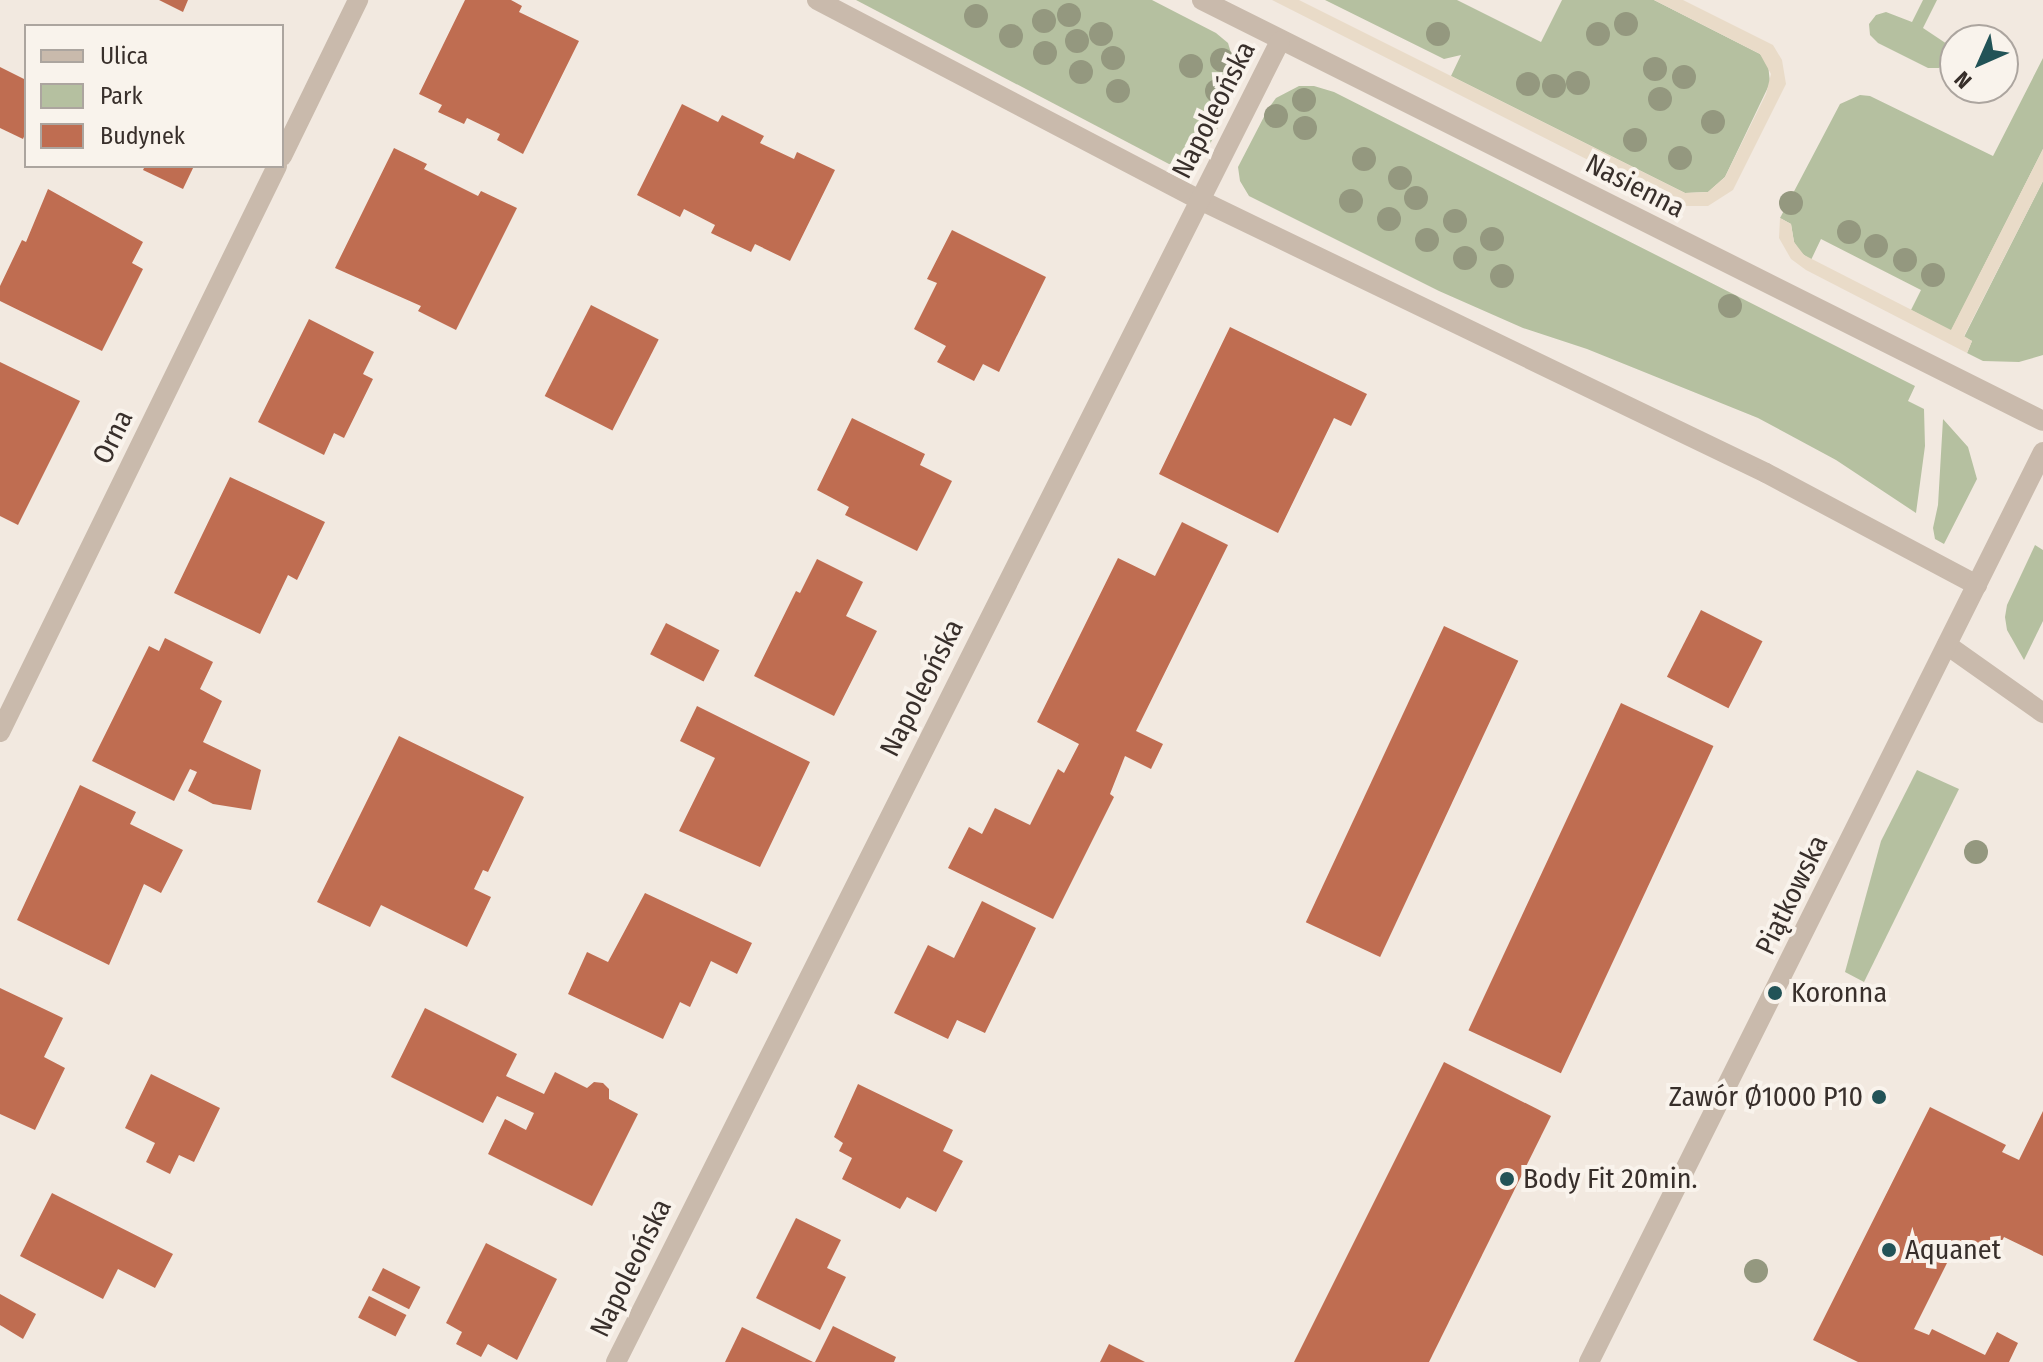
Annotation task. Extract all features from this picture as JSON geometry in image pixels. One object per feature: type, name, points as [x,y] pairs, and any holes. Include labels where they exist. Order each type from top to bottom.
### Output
[{"type":"street","points":[[284,152],[358,0]]},
{"type":"street","points":[[817,0],[1200,200],[1766,473],[1977,585]]},
{"type":"street","name":"Nasienna","points":[[1202,0],[2043,421]]},
{"type":"street","name":"Napoleońska","points":[[616,1362],[1280,41]]},
{"type":"street","name":"Orna","points":[[0,732],[276,168]]},
{"type":"street","name":"Piątkowska","points":[[1589,1362],[2043,452]]},
{"type":"street","points":[[1947,645],[2043,713]]},
{"type":"green space","points":[[856,0],[1152,0],[1216,33],[1228,43],[1237,73],[1235,91],[1204,157],[1195,163],[1169,164]]},
{"type":"green space","points":[[1325,0],[1457,0],[1541,42],[1562,0],[1654,0],[1760,54],[1768,64],[1770,83],[1725,177],[1708,192],[1685,193],[1451,76],[1461,55],[1444,59]]},
{"type":"green space","points":[[1923,0],[1937,0],[1923,28],[1939,39],[1939,68],[1928,68],[1878,43],[1870,35],[1869,24],[1876,15],[1886,12],[1912,22]]},
{"type":"green space","points":[[2043,58],[2043,149],[1951,331],[1911,310],[1921,290],[1821,239],[1811,260],[1800,252],[1794,242],[1791,224],[1780,218],[1840,104],[1860,95],[1870,96],[1993,156]]},
{"type":"green space","points":[[1299,86],[1314,86],[1334,92],[1915,386],[1908,401],[1924,409],[1925,446],[1916,513],[1836,460],[1758,418],[1587,349],[1523,328],[1439,291],[1249,196],[1240,181],[1238,167],[1276,98]]},
{"type":"green space","points":[[2043,181],[2043,355],[2019,362],[1983,361],[1967,353],[1972,341],[1964,337]]},
{"type":"green space","points":[[1943,419],[1968,447],[1977,479],[1944,544],[1935,539],[1933,528],[1938,505]]},
{"type":"green space","points":[[2035,545],[2043,550],[2043,621],[2024,660],[2007,630],[2005,617],[2007,605]]},
{"type":"green space","points":[[1917,770],[1959,789],[1864,982],[1845,972],[1881,841]]},
{"type":"shaded area","points":[[1272,0],[1299,0],[1685,193],[1708,192],[1725,177],[1766,94],[1771,74],[1760,54],[1654,0],[1683,0],[1773,45],[1782,60],[1786,84],[1733,190],[1708,206],[1679,206]]},
{"type":"shaded area","points":[[2043,149],[2043,181],[1964,336],[1972,341],[1967,353],[1806,270],[1791,259],[1779,238],[1780,218],[1791,224],[1794,242],[1804,255],[1951,330]]},
{"type":"building","points":[[159,0],[188,0],[183,12]]},
{"type":"building","points":[[465,0],[511,0],[522,6],[519,12],[579,41],[523,154],[497,140],[500,134],[467,118],[464,124],[438,112],[442,105],[419,94]]},
{"type":"building","points":[[0,67],[24,79],[24,137],[23,139],[0,128]]},
{"type":"building","points":[[682,104],[718,122],[722,115],[764,136],[760,143],[794,159],[797,152],[835,170],[790,261],[755,244],[751,252],[711,233],[715,225],[684,209],[680,217],[637,195]]},
{"type":"building","points":[[394,148],[427,164],[424,169],[478,196],[481,191],[517,208],[456,330],[418,311],[421,306],[335,268]]},
{"type":"building","points":[[144,168],[193,168],[183,189]]},
{"type":"building","points":[[48,189],[143,242],[132,263],[143,269],[102,351],[0,301],[0,286],[22,240],[26,242]]},
{"type":"building","points":[[952,230],[1046,277],[999,372],[983,364],[974,381],[937,362],[946,346],[914,329],[937,283],[927,279]]},
{"type":"building","points":[[591,305],[659,340],[612,430],[545,396]]},
{"type":"building","points":[[309,319],[374,352],[363,374],[373,379],[344,438],[334,433],[324,455],[258,422]]},
{"type":"building","points":[[1230,327],[1367,394],[1351,426],[1334,418],[1278,533],[1159,474]]},
{"type":"building","points":[[0,362],[80,401],[18,525],[0,516]]},
{"type":"building","points":[[852,418],[925,454],[920,465],[952,481],[917,551],[845,515],[849,507],[817,490]]},
{"type":"building","points":[[230,477],[325,522],[297,580],[288,575],[260,634],[174,593]]},
{"type":"building","points":[[1182,522],[1228,545],[1136,731],[1163,744],[1151,769],[1125,756],[1110,794],[1114,797],[1053,919],[948,868],[969,827],[982,834],[995,808],[1030,825],[1058,769],[1064,773],[1079,744],[1037,722],[1118,558],[1155,576]]},
{"type":"building","points":[[817,559],[863,582],[846,616],[877,631],[834,716],[754,676],[796,591],[800,593]]},
{"type":"building","points":[[1701,610],[1762,641],[1728,708],[1667,677]]},
{"type":"building","points":[[666,623],[719,650],[704,681],[650,654]]},
{"type":"building","points":[[1444,626],[1518,661],[1380,957],[1306,922]]},
{"type":"building","points":[[165,638],[213,662],[200,689],[222,701],[203,742],[261,770],[251,810],[213,804],[188,791],[197,772],[190,769],[174,801],[92,761],[149,646],[159,651]]},
{"type":"building","points":[[1621,703],[1713,746],[1561,1073],[1468,1030]]},
{"type":"building","points":[[697,706],[810,762],[760,867],[679,831],[715,758],[680,741]]},
{"type":"building","points":[[399,736],[524,797],[488,872],[483,870],[474,889],[491,897],[467,947],[381,905],[370,927],[317,902]]},
{"type":"building","points":[[80,785],[136,812],[130,824],[183,850],[161,893],[144,884],[109,965],[17,920]]},
{"type":"building","points":[[645,893],[752,943],[737,974],[711,961],[690,1007],[680,1002],[663,1039],[568,994],[587,952],[608,962]]},
{"type":"building","points":[[982,901],[1036,928],[985,1033],[957,1020],[948,1039],[894,1013],[928,945],[954,958]]},
{"type":"building","points":[[0,988],[63,1018],[44,1057],[65,1068],[35,1130],[0,1114]]},
{"type":"building","points":[[425,1008],[517,1054],[506,1076],[544,1094],[555,1072],[587,1088],[594,1082],[603,1083],[609,1089],[609,1099],[638,1114],[592,1206],[488,1154],[505,1119],[526,1130],[534,1113],[497,1096],[483,1123],[391,1077]]},
{"type":"building","points":[[1444,1062],[1551,1116],[1429,1362],[1294,1362]]},
{"type":"building","points":[[151,1074],[220,1108],[194,1162],[179,1155],[170,1174],[146,1162],[155,1143],[125,1128]]},
{"type":"building","points":[[858,1084],[953,1130],[943,1151],[963,1161],[936,1212],[907,1197],[900,1209],[842,1179],[852,1158],[839,1151],[843,1143],[834,1137]]},
{"type":"building","points":[[1930,1107],[2006,1145],[2002,1152],[2019,1160],[2043,1111],[2043,1256],[2004,1237],[1993,1258],[1958,1241],[1914,1329],[1929,1335],[1932,1329],[1985,1355],[1997,1332],[2018,1343],[2009,1362],[1858,1362],[1813,1340]]},
{"type":"building","points":[[52,1193],[173,1254],[155,1288],[118,1269],[103,1299],[20,1256]]},
{"type":"building","points":[[796,1218],[841,1240],[827,1268],[846,1277],[820,1330],[756,1298]]},
{"type":"building","points":[[486,1243],[557,1279],[517,1360],[488,1344],[481,1357],[456,1344],[462,1332],[446,1323]]},
{"type":"building","points":[[383,1268],[420,1287],[409,1309],[372,1290]]},
{"type":"building","points":[[0,1294],[36,1314],[23,1339],[0,1325]]},
{"type":"building","points":[[369,1296],[406,1315],[396,1336],[358,1317]]},
{"type":"building","points":[[833,1326],[896,1357],[894,1362],[815,1362]]},
{"type":"building","points":[[742,1327],[813,1362],[725,1362]]},
{"type":"building","points":[[1109,1344],[1145,1362],[1100,1362]]},
{"type":"place","name":"Koronna","points":[[1775,993]]},
{"type":"place","name":"Zawór Ø1000 P10","points":[[1879,1097]]},
{"type":"place","name":"Body Fit 20min.","points":[[1507,1179]]},
{"type":"place","name":"Aquanet","points":[[1889,1250]]}]
